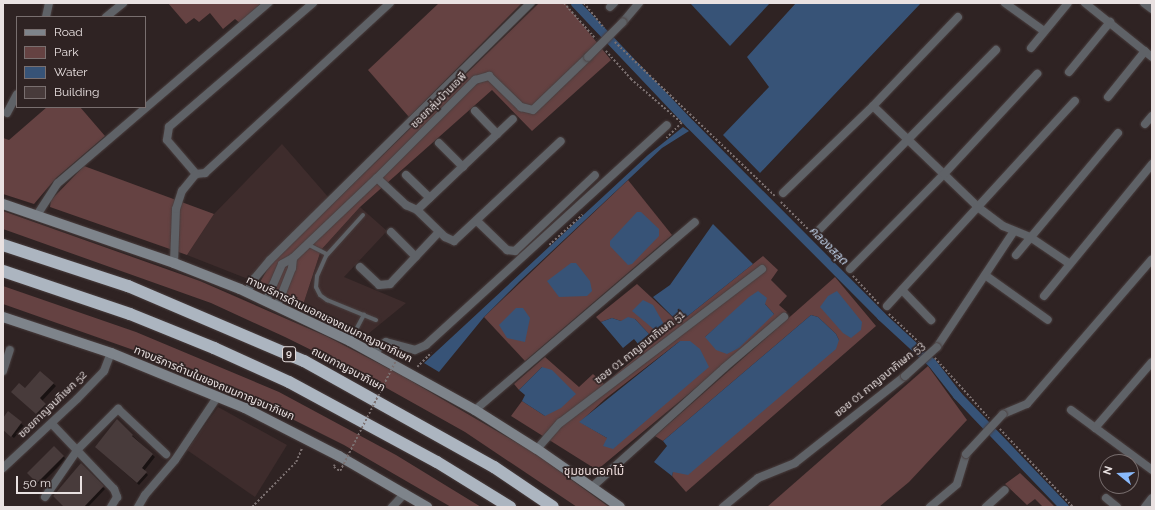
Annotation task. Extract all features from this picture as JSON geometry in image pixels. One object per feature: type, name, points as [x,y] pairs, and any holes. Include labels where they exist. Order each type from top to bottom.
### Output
[{"type":"highway","name":"ถนนกาญจนาภิเษก","points":[[3,245],[128,286],[304,362],[494,467],[553,507]]},
{"type":"highway","name":"9","points":[[3,271],[130,314],[214,348],[289,382],[437,462],[510,507]]},
{"type":"main road","name":"ทางบริการด้านนอกของถนนกาญจนาภิเษก","points":[[3,204],[174,263],[247,292],[350,341],[475,410],[537,449],[620,507]]},
{"type":"main road","name":"ทางบริการด้านในของถนนกาญจนาภิเษก","points":[[3,317],[111,353],[218,396],[306,438],[405,493],[424,506]]},
{"type":"street","points":[[46,16],[49,3]]},
{"type":"street","points":[[107,16],[123,3]]},
{"type":"street","points":[[146,107],[268,3]]},
{"type":"street","points":[[196,174],[167,140],[169,127],[313,3]]},
{"type":"street","points":[[174,263],[176,208],[182,190],[196,174],[205,173],[390,3]]},
{"type":"street","points":[[247,292],[254,279],[270,260],[530,3]]},
{"type":"street","name":"ซอยกลุ่มบ้านเอพี","points":[[266,301],[282,264],[293,258],[377,178],[477,78],[489,76],[521,107],[532,110],[623,22],[639,3]]},
{"type":"street","points":[[1005,3],[1044,31]]},
{"type":"street","points":[[1031,48],[1068,3]]},
{"type":"street","points":[[1085,3],[1152,57]]},
{"type":"street","points":[[1144,3],[1152,9]]},
{"type":"street","points":[[783,193],[873,106],[958,17]]},
{"type":"street","points":[[1069,72],[1110,22]]},
{"type":"street","points":[[818,231],[996,50]]},
{"type":"street","points":[[1108,96],[1145,51]]},
{"type":"street","points":[[849,270],[944,174],[1037,74]]},
{"type":"street","points":[[7,113],[16,96]]},
{"type":"street","points":[[886,309],[1075,101]]},
{"type":"street","points":[[873,106],[979,208],[1003,226],[1030,237],[1070,264]]},
{"type":"street","points":[[37,215],[48,195],[63,178],[145,108]]},
{"type":"street","points":[[475,111],[497,134]]},
{"type":"street","points":[[1145,124],[1152,116]]},
{"type":"street","points":[[417,210],[513,118]]},
{"type":"street","points":[[374,354],[380,346],[386,342],[415,350],[426,345],[667,125]]},
{"type":"street","points":[[1016,255],[1118,133]]},
{"type":"street","points":[[377,178],[406,205],[417,210],[439,232],[454,241],[561,141]]},
{"type":"street","points":[[439,143],[463,166]]},
{"type":"street","points":[[1044,296],[1152,164]]},
{"type":"street","points":[[406,175],[430,198]]},
{"type":"street","points":[[477,221],[507,250],[515,251],[595,175]]},
{"type":"street","points":[[475,410],[695,222]]},
{"type":"street","name":"ซอย 01 กาญจนากิเษก 53","points":[[723,507],[758,478],[795,463],[905,376],[938,347],[1014,231]]},
{"type":"street","points":[[391,232],[416,257]]},
{"type":"street","points":[[360,267],[374,281],[384,286],[390,284],[439,232]]},
{"type":"street","points":[[277,306],[292,268],[293,258]]},
{"type":"street","points":[[930,507],[957,484],[966,454],[1003,414],[1027,404],[1152,259]]},
{"type":"street","name":"ซอย 01 กาญจนากิเษก 51","points":[[537,449],[560,423],[762,269]]},
{"type":"street","points":[[985,275],[1048,320]]},
{"type":"street","points":[[902,290],[931,320]]},
{"type":"street","points":[[592,487],[724,368],[784,317]]},
{"type":"street","points":[[3,371],[10,350]]},
{"type":"street","name":"ซอยกาญจนภิเษก 52","points":[[3,468],[52,424],[104,370],[111,353]]},
{"type":"street","points":[[1095,428],[1152,362]]},
{"type":"street","points":[[138,507],[145,494],[175,460],[218,396]]},
{"type":"street","points":[[45,497],[78,449],[118,408],[166,454]]},
{"type":"street","points":[[1071,410],[1152,470]]},
{"type":"street","points":[[52,424],[78,449],[114,489],[117,497],[111,507]]},
{"type":"street","points":[[986,507],[1005,490]]},
{"type":"street","points":[[392,507],[405,493]]},
{"type":"street","points":[[1106,498],[1118,507]]},
{"type":"street","points":[[1145,507],[1152,498]]},
{"type":"lane","points":[[363,215],[327,254],[317,276],[316,287],[320,295],[376,320]]},
{"type":"lane","points":[[307,244],[327,254]]},
{"type":"lane","points":[[350,341],[364,315]]},
{"type":"path","points":[[584,3],[606,31]]},
{"type":"path","points":[[611,36],[751,171],[927,350]]},
{"type":"path","points":[[932,355],[959,387],[1012,440],[1073,507]]},
{"type":"path","points":[[340,471],[396,360]]},
{"type":"path","points":[[252,507],[296,462],[306,438]]},
{"type":"shaded area","points":[[282,144],[329,198],[248,279],[187,255],[214,214]]},
{"type":"shaded area","points":[[360,207],[387,231],[344,277],[406,303],[368,334],[303,305],[321,250]]},
{"type":"shaded area","points":[[218,407],[287,445],[255,497],[187,450]]},
{"type":"green space","points":[[168,3],[261,3],[240,23],[235,19],[223,29],[210,13],[199,22],[194,18],[186,24]]},
{"type":"green space","points":[[439,3],[522,3],[409,117],[368,70]]},
{"type":"green space","points":[[539,3],[565,3],[611,60],[532,131],[492,90],[360,207],[321,250],[303,305],[257,287],[270,265]]},
{"type":"green space","points":[[46,108],[81,108],[105,136],[56,178],[34,204],[3,194],[3,138],[9,140]]},
{"type":"green space","points":[[84,166],[214,214],[187,255],[50,207],[51,200]]},
{"type":"green space","points":[[628,180],[672,235],[525,361],[484,317]]},
{"type":"green space","points":[[3,211],[200,281],[328,337],[401,375],[536,454],[609,507],[577,507],[465,432],[374,381],[285,337],[211,303],[3,229]]},
{"type":"green space","points":[[763,256],[778,270],[771,280],[787,296],[779,305],[787,312],[597,470],[511,416],[522,401],[545,416],[542,367],[519,390],[514,384],[545,357],[579,387],[593,374],[604,384],[658,339],[652,332],[649,334],[635,319],[621,321],[612,318],[601,322],[596,317],[637,284],[679,323]],"holes":[[[752,296],[765,304],[774,314],[705,337]],[[680,341],[607,438],[580,422],[605,399]]]},
{"type":"green space","points":[[835,277],[876,326],[686,492],[672,476],[673,472],[839,340],[836,334],[818,317],[811,315],[663,441],[655,436]]},
{"type":"green space","points":[[3,286],[136,332],[279,392],[396,455],[481,507],[451,507],[344,445],[248,397],[142,353],[3,304]]},
{"type":"green space","points":[[928,366],[967,420],[909,482],[879,507],[767,507]]},
{"type":"green space","points":[[1020,473],[1055,507],[1043,507],[1035,499],[1027,505],[1005,484]]},
{"type":"water","points":[[690,3],[770,3],[730,46]]},
{"type":"water","points":[[796,3],[921,3],[760,173],[723,135],[769,87],[747,57]]},
{"type":"water","points":[[683,127],[689,131],[662,148],[519,282],[484,317],[439,372],[424,363],[648,155]]},
{"type":"water","points":[[637,212],[641,212],[659,229],[659,236],[632,264],[628,265],[610,246],[610,241]]},
{"type":"water","points":[[713,224],[753,264],[679,323],[653,297],[670,285]]},
{"type":"water","points":[[571,263],[576,263],[590,281],[592,291],[587,296],[559,297],[547,281]]},
{"type":"water","points":[[758,291],[767,298],[765,304],[774,314],[739,348],[727,354],[716,350],[705,337],[749,297]]},
{"type":"water","points":[[837,291],[862,322],[861,330],[851,338],[843,333],[820,307],[828,296]]},
{"type":"water","points":[[643,300],[653,305],[666,328],[662,333],[657,332],[632,311]]},
{"type":"water","points":[[516,308],[523,308],[530,318],[525,342],[507,338],[499,325]]},
{"type":"water","points":[[811,315],[818,317],[836,334],[839,340],[836,349],[688,475],[673,472],[672,476],[654,462],[667,446],[663,441]]},
{"type":"water","points":[[628,317],[635,319],[649,334],[638,344],[634,339],[623,348],[601,322],[612,318],[621,321]]},
{"type":"water","points":[[680,341],[690,341],[700,349],[709,367],[613,449],[603,446],[607,438],[579,422]]},
{"type":"water","points":[[542,367],[552,370],[576,394],[561,408],[545,416],[522,401],[525,395],[519,390]]},
{"type":"building","points":[[40,371],[54,383],[40,398],[46,404],[36,414],[11,392],[19,383],[25,388]]},
{"type":"building","points":[[8,411],[22,422],[11,437],[3,430],[3,418]]},
{"type":"building","points":[[117,419],[133,435],[132,436],[153,454],[142,468],[147,472],[137,483],[95,447]]},
{"type":"building","points":[[54,446],[64,456],[37,483],[27,473]]},
{"type":"building","points":[[81,463],[104,486],[84,507],[64,507],[53,496]]},
{"type":"waterway","name":"คลองสลุด","points":[[575,3],[690,124],[881,316],[932,363],[957,395],[1064,507]]},
{"type":"district","name":"ชุมชนดอกไม้","points":[[594,472]]}]
